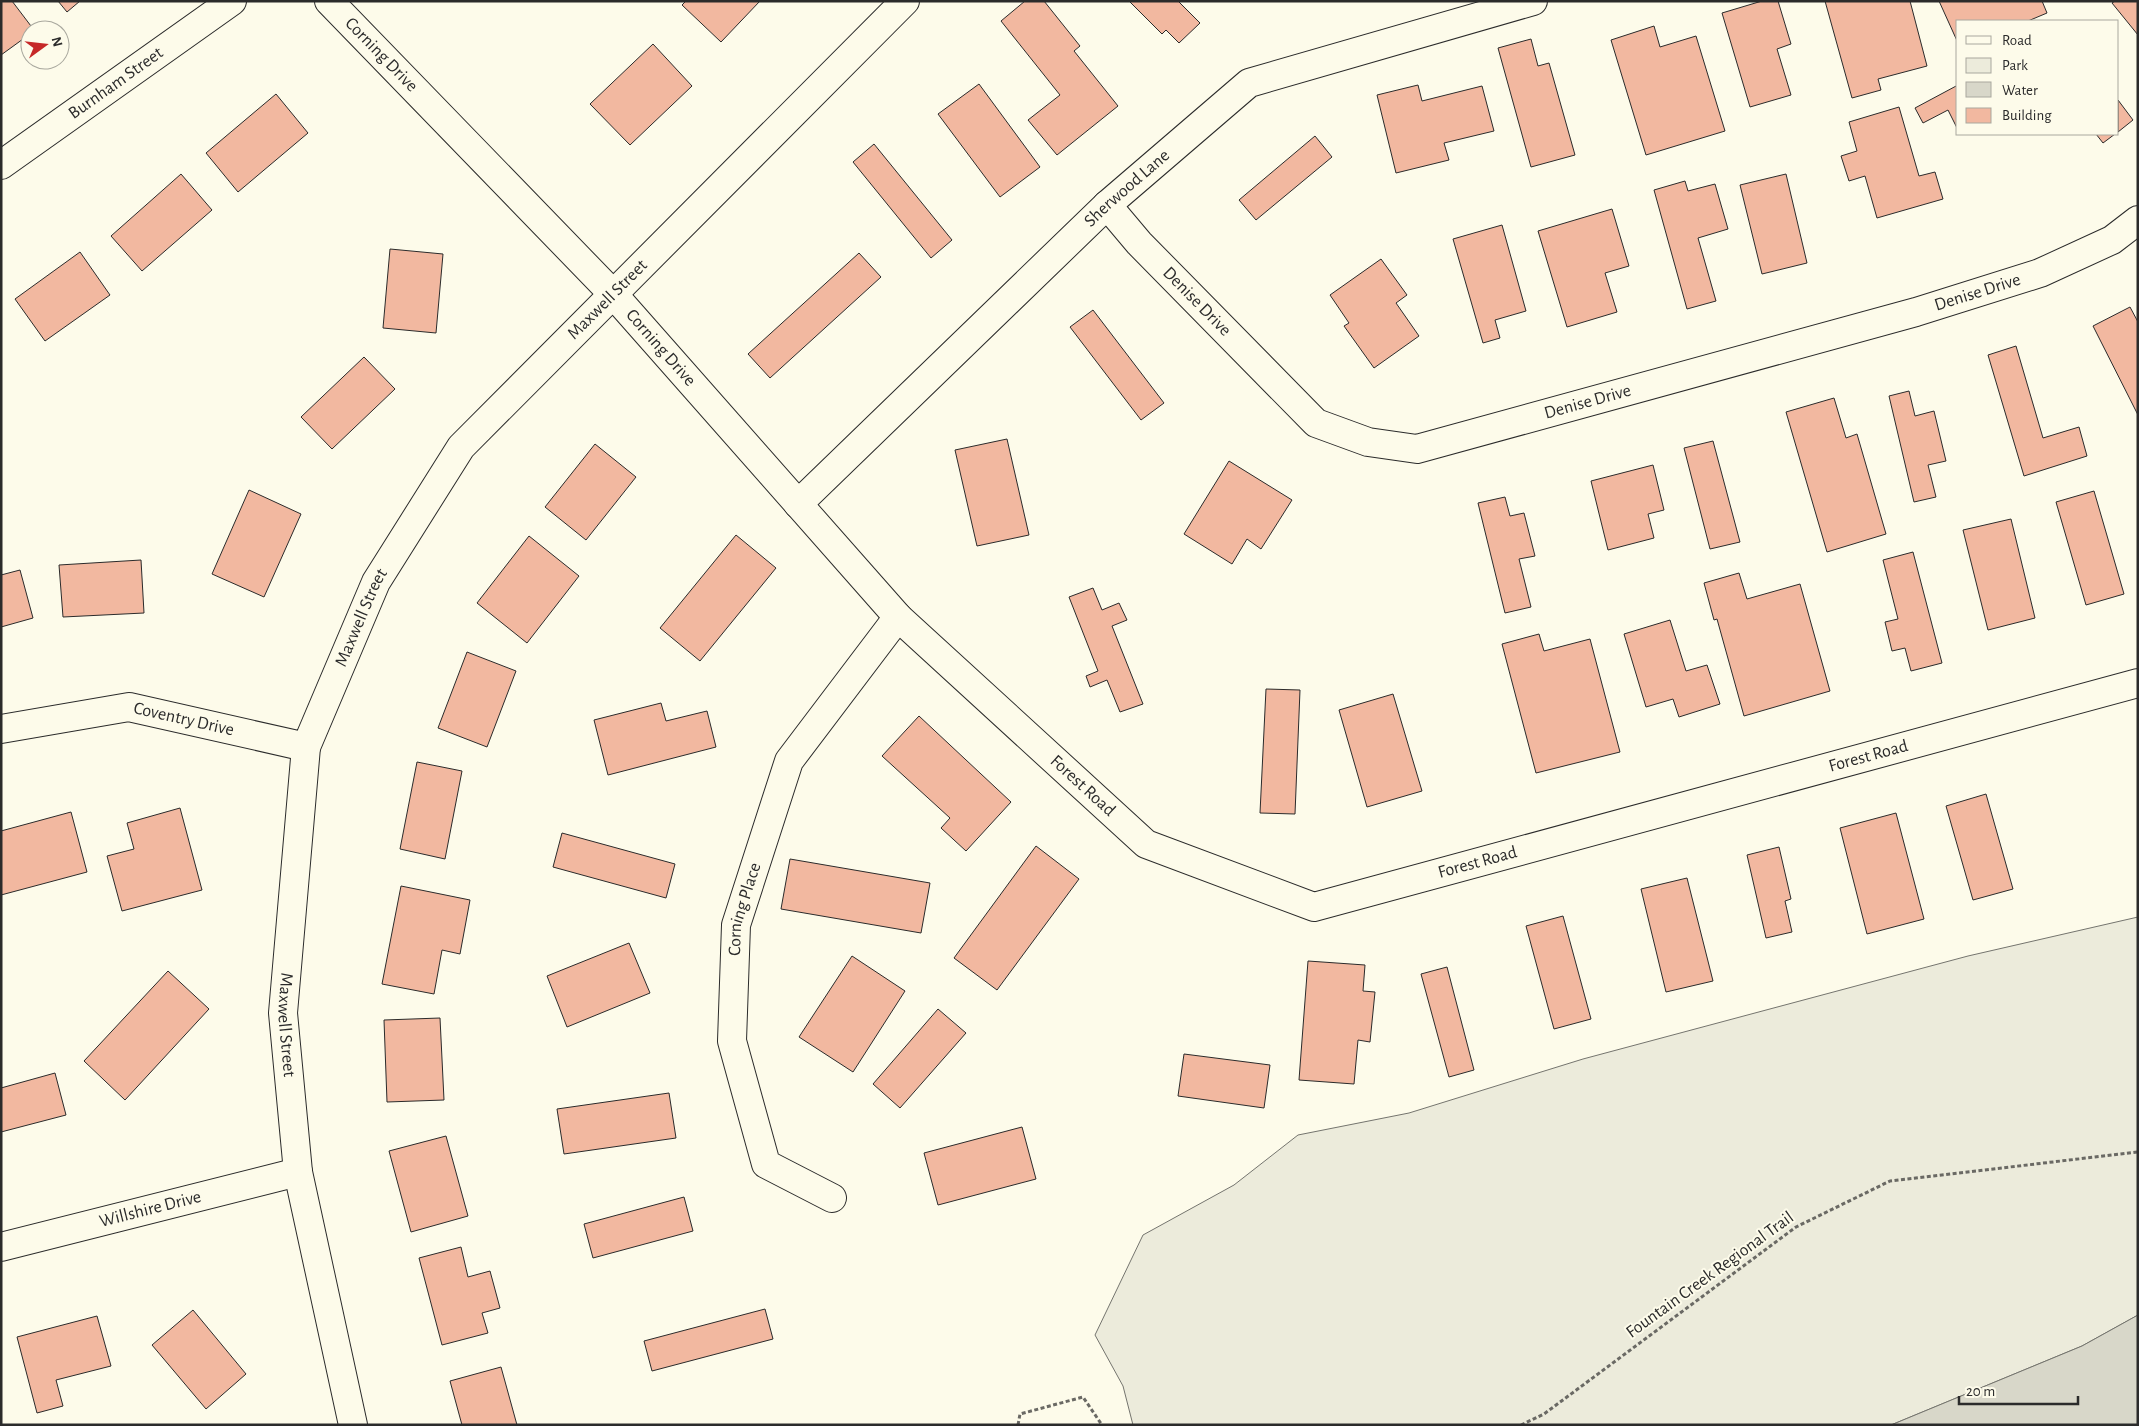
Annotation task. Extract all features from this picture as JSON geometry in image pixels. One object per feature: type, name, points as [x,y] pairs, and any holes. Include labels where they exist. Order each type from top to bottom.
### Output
[{"type":"street","name":"Burnham Street","points":[[1,165],[232,1]]},
{"type":"street","name":"Corning Drive","points":[[329,1],[613,294],[898,617]]},
{"type":"street","name":"Maxwell Street","points":[[353,1425],[298,1172],[283,1013],[306,747],[376,582],[461,447],[904,1]]},
{"type":"street","name":"Sherwood Lane","points":[[798,504],[1106,205],[1249,83],[1533,1]]},
{"type":"street","name":"Denise Drive","points":[[1106,205],[1139,243],[1316,423],[1368,442],[1417,449],[1916,312],[2031,276],[2112,240],[2138,220]]},
{"type":"street","name":"Forest Road","points":[[898,617],[1146,844],[1314,907],[2138,683]]},
{"type":"street","name":"Corning Place","points":[[832,1198],[766,1164],[732,1041],[736,925],[789,762],[898,617]]},
{"type":"street","name":"Coventry Drive","points":[[1,729],[129,706],[306,747]]},
{"type":"street","name":"Willshire Drive","points":[[1,1247],[298,1172]]},
{"type":"path","name":"Fountain Creek Regional Trail","points":[[1521,1425],[1544,1414],[1796,1227],[1890,1181],[2138,1152]]},
{"type":"path","points":[[1018,1425],[1020,1414],[1083,1398],[1102,1425]]},
{"type":"green space","points":[[2138,917],[2138,1315],[2082,1346],[1891,1425],[1133,1425],[1123,1386],[1095,1335],[1143,1235],[1234,1185],[1298,1135],[1409,1113],[1583,1059],[1968,956]]},
{"type":"water","points":[[2138,1315],[2138,1425],[1891,1425],[2082,1346]]},
{"type":"building","points":[[1,1],[12,1],[26,20],[20,20],[20,41],[1,55]]},
{"type":"building","points":[[58,1],[80,1],[67,12]]},
{"type":"building","points":[[686,1],[760,1],[721,42],[682,5]]},
{"type":"building","points":[[1025,1],[1044,1],[1080,46],[1074,51],[1118,106],[1057,155],[1028,120],[1060,95],[1001,21]]},
{"type":"building","points":[[1129,1],[1178,1],[1200,23],[1179,43],[1166,30],[1162,34]]},
{"type":"building","points":[[1762,1],[1778,1],[1791,44],[1777,49],[1791,95],[1750,107],[1722,13]]},
{"type":"building","points":[[1825,1],[1910,1],[1927,66],[1878,79],[1881,90],[1852,98]]},
{"type":"building","points":[[1939,1],[2042,1],[2047,13],[2030,20],[1956,20],[1956,39]]},
{"type":"building","points":[[2115,1],[2138,1],[2138,35],[2112,3]]},
{"type":"building","points":[[1654,26],[1660,47],[1696,36],[1725,131],[1646,155],[1611,40]]},
{"type":"building","points":[[1531,39],[1538,66],[1549,63],[1575,155],[1531,167],[1498,48]]},
{"type":"building","points":[[653,44],[692,86],[630,145],[590,104]]},
{"type":"building","points":[[979,84],[1040,167],[1000,197],[938,114]]},
{"type":"building","points":[[1418,85],[1422,101],[1482,86],[1494,131],[1444,143],[1449,160],[1396,173],[1377,95]]},
{"type":"building","points":[[1956,86],[1956,126],[1948,110],[1923,123],[1915,108]]},
{"type":"building","points":[[276,94],[308,133],[238,192],[206,153]]},
{"type":"building","points":[[2119,101],[2133,120],[2119,131]]},
{"type":"building","points":[[1899,107],[1919,176],[1935,172],[1943,199],[1877,218],[1865,176],[1849,181],[1841,156],[1857,151],[1849,122]]},
{"type":"building","points":[[2097,135],[2114,135],[2103,143]]},
{"type":"building","points":[[1315,136],[1332,157],[1256,220],[1239,200]]},
{"type":"building","points":[[874,144],[952,240],[931,258],[853,162]]},
{"type":"building","points":[[181,174],[212,210],[142,271],[111,236]]},
{"type":"building","points":[[1786,174],[1807,263],[1762,274],[1740,185]]},
{"type":"building","points":[[1685,181],[1688,191],[1715,184],[1728,229],[1698,238],[1716,301],[1687,309],[1654,190]]},
{"type":"building","points":[[1612,209],[1629,266],[1605,273],[1617,312],[1567,327],[1538,231]]},
{"type":"building","points":[[1502,225],[1526,311],[1495,320],[1500,338],[1483,343],[1453,239]]},
{"type":"building","points":[[390,249],[443,254],[436,333],[383,328]]},
{"type":"building","points":[[80,252],[110,295],[45,341],[15,299]]},
{"type":"building","points":[[859,253],[881,277],[770,378],[748,354]]},
{"type":"building","points":[[1381,259],[1407,295],[1396,303],[1419,336],[1374,368],[1344,326],[1349,323],[1330,295]]},
{"type":"building","points":[[2130,307],[2138,322],[2138,415],[2093,326]]},
{"type":"building","points":[[1093,310],[1164,403],[1141,420],[1070,327]]},
{"type":"building","points":[[2016,346],[2043,438],[2079,427],[2087,456],[2024,476],[1988,355]]},
{"type":"building","points":[[364,357],[395,389],[332,449],[301,417]]},
{"type":"building","points":[[1909,391],[1915,416],[1934,411],[1946,461],[1928,465],[1936,497],[1914,502],[1889,396]]},
{"type":"building","points":[[1834,398],[1846,438],[1857,434],[1886,534],[1827,552],[1786,412]]},
{"type":"building","points":[[1007,439],[1029,535],[977,546],[955,450]]},
{"type":"building","points":[[1713,441],[1740,542],[1710,549],[1684,448]]},
{"type":"building","points":[[595,444],[636,477],[586,540],[545,507]]},
{"type":"building","points":[[1229,461],[1292,500],[1261,549],[1247,539],[1232,564],[1184,534]]},
{"type":"building","points":[[1653,465],[1664,510],[1648,514],[1654,538],[1608,550],[1591,481]]},
{"type":"building","points":[[249,490],[301,514],[264,597],[212,574]]},
{"type":"building","points":[[2094,491],[2124,594],[2086,605],[2056,502]]},
{"type":"building","points":[[1505,497],[1510,516],[1524,513],[1535,556],[1519,559],[1531,607],[1505,613],[1478,503]]},
{"type":"building","points":[[2011,519],[2035,618],[1988,630],[1963,530]]},
{"type":"building","points":[[736,535],[776,568],[700,661],[660,628]]},
{"type":"building","points":[[529,536],[579,576],[527,643],[477,603]]},
{"type":"building","points":[[1913,552],[1942,663],[1911,671],[1905,648],[1892,651],[1885,622],[1898,619],[1883,560]]},
{"type":"building","points":[[141,560],[144,613],[63,617],[59,565]]},
{"type":"building","points":[[20,570],[33,618],[1,627],[1,575]]},
{"type":"building","points":[[1739,573],[1747,599],[1800,584],[1830,691],[1744,716],[1717,619],[1714,620],[1704,583]]},
{"type":"building","points":[[1093,588],[1102,610],[1119,603],[1127,620],[1112,626],[1143,704],[1120,712],[1107,680],[1090,687],[1086,676],[1098,671],[1069,597]]},
{"type":"building","points":[[1670,620],[1686,671],[1707,665],[1720,704],[1679,717],[1673,699],[1646,707],[1624,634]]},
{"type":"building","points":[[1539,634],[1544,651],[1590,639],[1620,752],[1536,773],[1502,644]]},
{"type":"building","points":[[467,652],[516,671],[487,747],[438,728]]},
{"type":"building","points":[[1266,689],[1300,690],[1295,814],[1260,813]]},
{"type":"building","points":[[1393,694],[1422,791],[1367,807],[1339,710]]},
{"type":"building","points":[[661,703],[666,721],[707,711],[716,747],[608,775],[594,720]]},
{"type":"building","points":[[919,716],[1011,802],[966,851],[941,828],[950,818],[882,756]]},
{"type":"building","points":[[417,762],[462,771],[445,859],[400,849]]},
{"type":"building","points":[[1986,794],[2013,889],[1973,900],[1946,806]]},
{"type":"building","points":[[180,808],[202,890],[122,911],[107,856],[134,849],[127,823]]},
{"type":"building","points":[[71,812],[87,872],[1,895],[1,831]]},
{"type":"building","points":[[1896,813],[1924,919],[1867,934],[1840,828]]},
{"type":"building","points":[[562,833],[675,864],[666,898],[553,867]]},
{"type":"building","points":[[1036,846],[1079,879],[997,990],[954,958]]},
{"type":"building","points":[[1779,847],[1791,899],[1785,901],[1792,932],[1766,938],[1747,855]]},
{"type":"building","points":[[790,859],[930,883],[921,933],[781,909]]},
{"type":"building","points":[[1687,878],[1713,981],[1666,992],[1641,889]]},
{"type":"building","points":[[401,886],[470,900],[460,954],[442,950],[434,994],[382,984]]},
{"type":"building","points":[[1563,916],[1591,1019],[1554,1029],[1526,926]]},
{"type":"building","points":[[629,943],[650,993],[567,1027],[547,976]]},
{"type":"building","points":[[852,956],[905,991],[853,1072],[799,1037]]},
{"type":"building","points":[[1308,961],[1365,965],[1363,991],[1375,992],[1370,1042],[1358,1040],[1354,1084],[1299,1080]]},
{"type":"building","points":[[1447,967],[1474,1070],[1449,1077],[1421,974]]},
{"type":"building","points":[[168,971],[209,1009],[125,1100],[84,1061]]},
{"type":"building","points":[[938,1009],[966,1033],[900,1108],[873,1084]]},
{"type":"building","points":[[440,1018],[444,1100],[387,1102],[384,1020]]},
{"type":"building","points":[[1184,1054],[1270,1065],[1264,1108],[1178,1096]]},
{"type":"building","points":[[55,1073],[66,1115],[1,1132],[1,1088]]},
{"type":"building","points":[[669,1093],[676,1138],[564,1154],[557,1109]]},
{"type":"building","points":[[1022,1127],[1036,1179],[938,1205],[924,1153]]},
{"type":"building","points":[[446,1136],[468,1216],[411,1232],[389,1151]]},
{"type":"building","points":[[684,1197],[693,1231],[593,1258],[584,1224]]},
{"type":"building","points":[[461,1247],[468,1277],[490,1271],[500,1308],[482,1313],[488,1333],[442,1345],[419,1258]]},
{"type":"building","points":[[765,1309],[773,1339],[652,1371],[644,1341]]},
{"type":"building","points":[[193,1310],[246,1374],[206,1409],[152,1345]]},
{"type":"building","points":[[97,1316],[111,1366],[56,1380],[63,1406],[37,1413],[17,1337]]},
{"type":"building","points":[[501,1367],[517,1425],[462,1425],[450,1381]]}]
